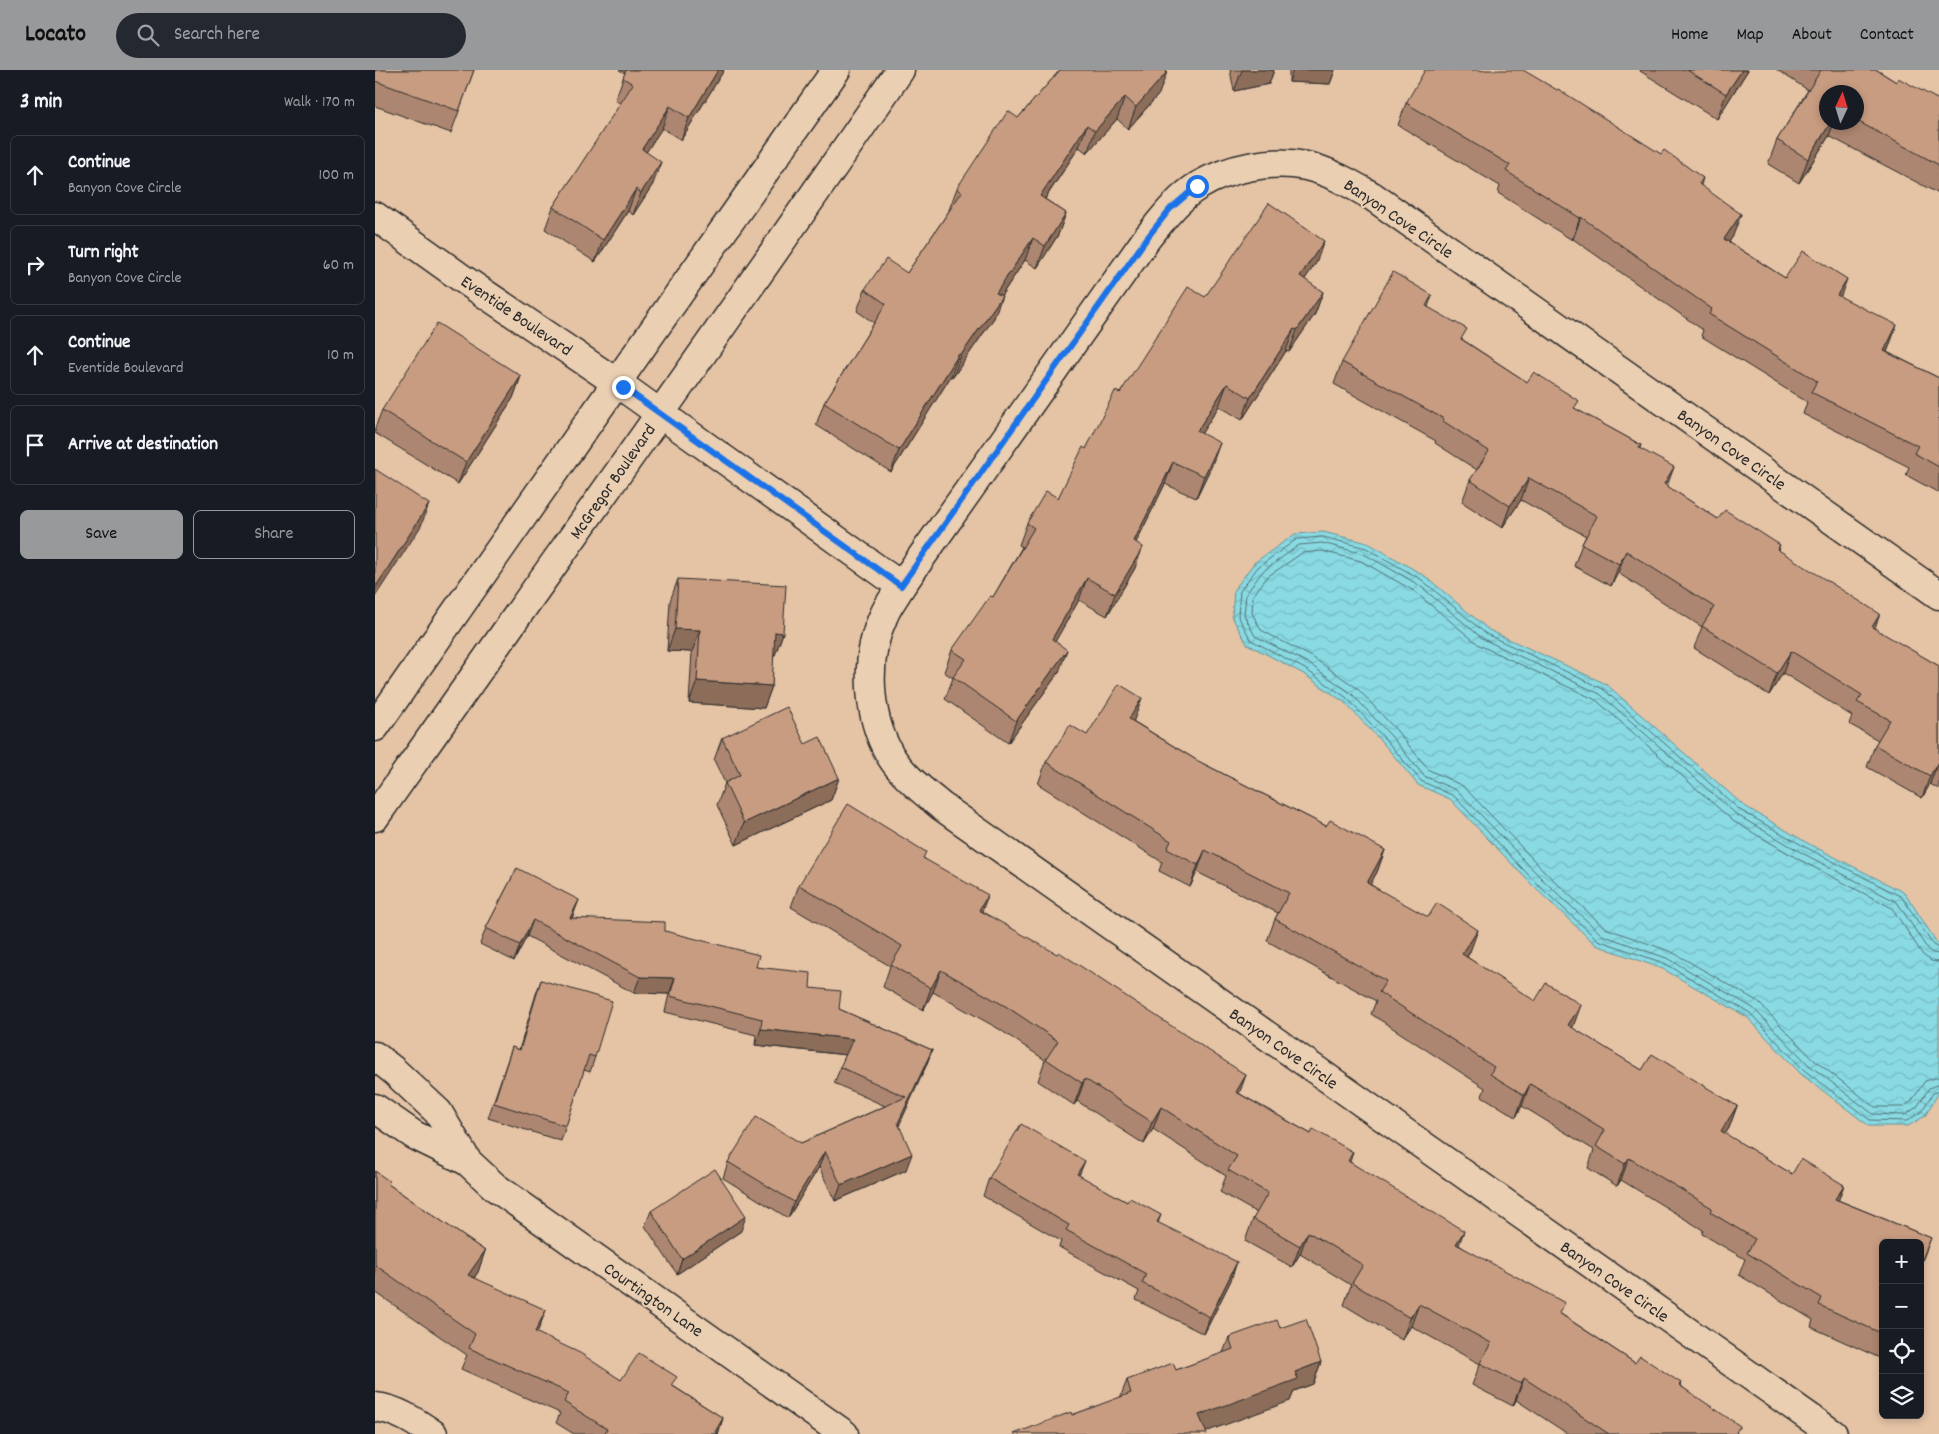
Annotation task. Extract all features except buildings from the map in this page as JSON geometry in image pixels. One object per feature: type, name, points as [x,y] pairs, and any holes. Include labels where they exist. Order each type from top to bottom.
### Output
[{"type":"street","points":[[375,726],[836,70]]},
{"type":"street","name":"McGregor Boulevard","points":[[375,817],[791,229],[900,70]]},
{"type":"street","name":"Banyon Cove Circle","points":[[1833,1434],[941,806],[914,784],[891,755],[876,722],[871,687],[873,648],[883,616],[901,586],[1147,238],[1170,209],[1197,186],[1231,171],[1271,164],[1306,166],[1342,179],[1372,196],[1939,595]]},
{"type":"street","name":"Eventide Boulevard","points":[[375,216],[460,277],[659,413]]},
{"type":"street","points":[[659,413],[901,586]]},
{"type":"street","name":"Courtington Lane","points":[[375,1056],[439,1112],[467,1161]]},
{"type":"street","name":"Courtington Lane","points":[[375,1108],[414,1135],[467,1161],[495,1187],[844,1434]]},
{"type":"street","points":[[375,1407],[382,1408],[415,1422],[433,1434]]},
{"type":"water","points":[[1323,532],[1368,543],[1425,576],[1489,630],[1606,684],[1743,805],[1809,844],[1905,893],[1939,946],[1939,1092],[1925,1116],[1908,1126],[1869,1126],[1801,1074],[1747,1017],[1663,969],[1596,945],[1534,887],[1450,799],[1418,785],[1383,743],[1344,702],[1302,673],[1247,644],[1232,617],[1234,590],[1254,563],[1295,534]]},
{"type":"route","points":[[623,387],[901,586],[1147,238],[1170,209],[1197,186]]}]
